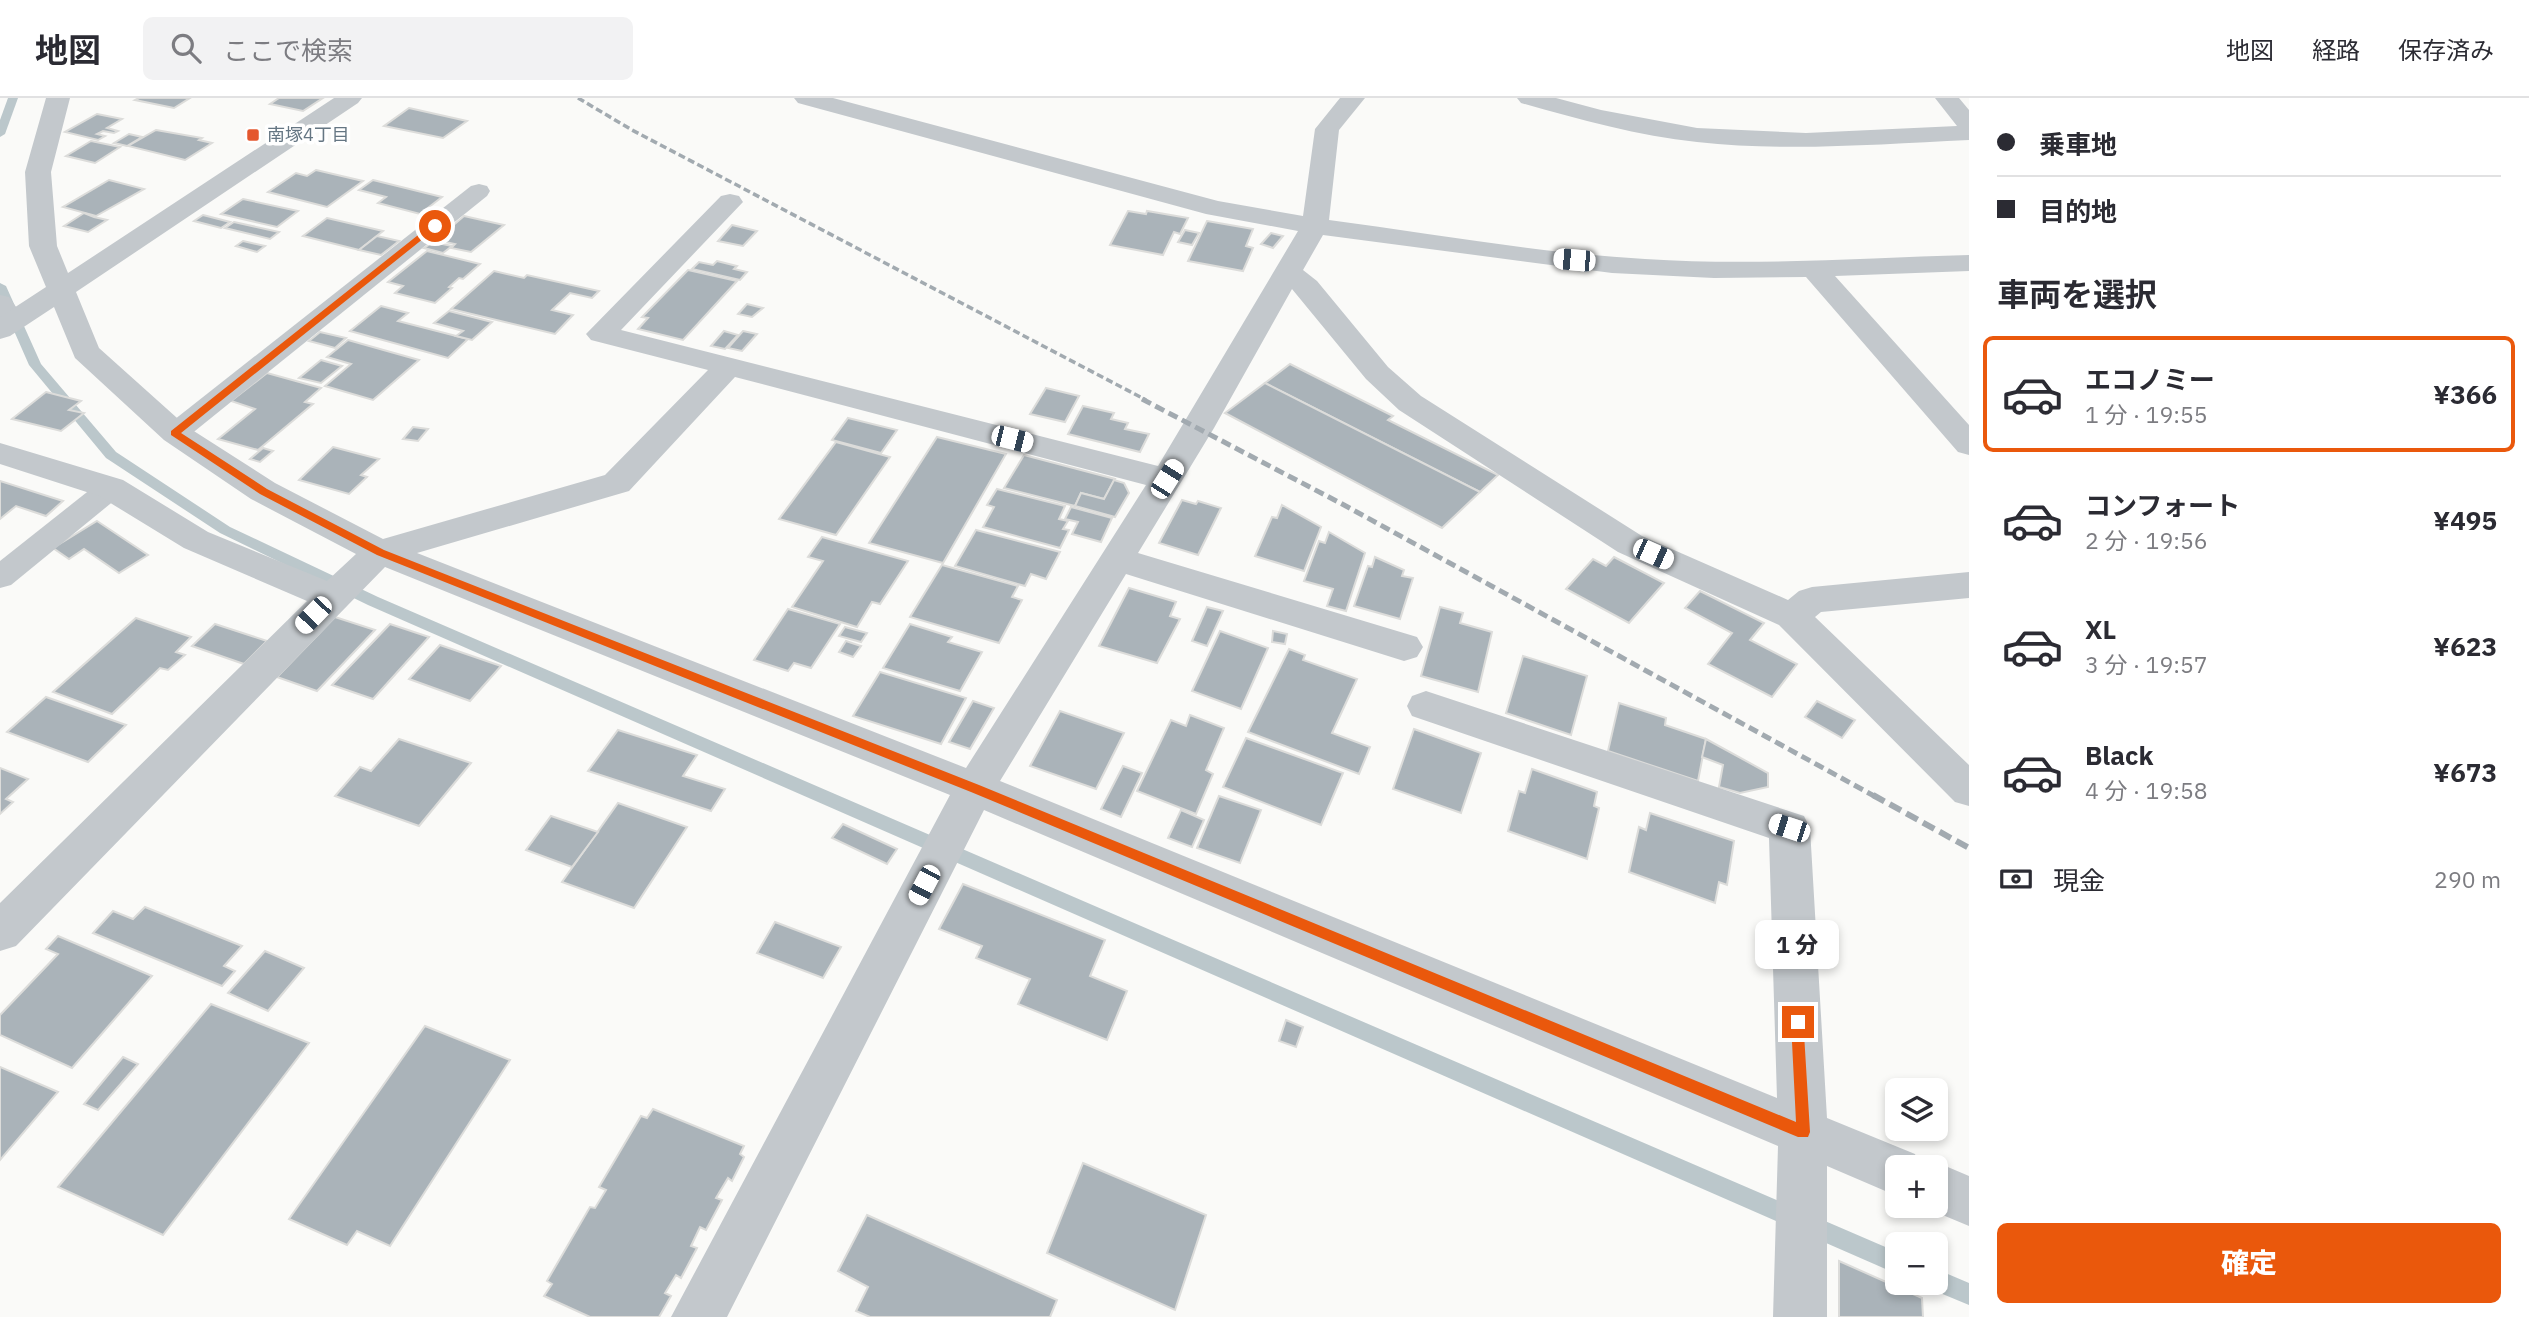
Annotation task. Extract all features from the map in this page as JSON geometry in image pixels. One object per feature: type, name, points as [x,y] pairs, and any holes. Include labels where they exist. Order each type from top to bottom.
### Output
[{"type":"street","points":[[58,98],[38,172],[43,246],[86,352],[175,433],[263,491],[380,552],[975,789],[1885,1166]]},
{"type":"street","points":[[4,318],[60,290],[350,98]]},
{"type":"street","points":[[698,1317],[975,789],[1167,479],[1315,225],[1327,129],[1353,98]]},
{"type":"street","points":[[1529,98],[1599,117],[1697,135],[1806,140],[1969,133]]},
{"type":"street","points":[[1947,98],[1969,125]]},
{"type":"street","points":[[824,100],[1216,208],[1279,222],[1524,255],[1676,269],[1814,269],[1969,263]]},
{"type":"street","points":[[730,202],[601,334],[1167,479]]},
{"type":"street","points":[[1814,269],[1969,445]]},
{"type":"street","points":[[1288,272],[1307,287],[1377,373],[1410,403],[1630,544],[1792,616],[1969,790]]},
{"type":"street","points":[[5,919],[380,552],[617,483],[729,366]]},
{"type":"street","points":[[0,453],[111,488],[196,540],[332,597]]},
{"type":"street","points":[[1117,559],[1404,647]]},
{"type":"street","points":[[1792,616],[1812,600],[1969,584]]},
{"type":"street","points":[[1426,706],[1789,828],[1803,1132],[1800,1317]]},
{"type":"street","points":[[1948,1192],[1969,1201]]},
{"type":"lane","points":[[175,433],[479,191]]},
{"type":"lane","points":[[0,577],[111,488]]},
{"type":"building","points":[[190,98],[174,108],[135,100]]},
{"type":"building","points":[[279,98],[323,98],[303,111],[270,104]]},
{"type":"building","points":[[409,108],[467,121],[443,138],[384,126]]},
{"type":"building","points":[[97,114],[122,119],[107,128],[118,131],[103,131],[97,134],[105,136],[98,140],[65,132]]},
{"type":"building","points":[[156,130],[202,138],[199,140],[212,143],[185,160],[128,146]]},
{"type":"building","points":[[129,134],[142,137],[127,146],[114,143]]},
{"type":"building","points":[[91,141],[120,147],[95,163],[66,156]]},
{"type":"building","points":[[316,170],[363,181],[327,207],[268,192],[296,173],[307,176]]},
{"type":"building","points":[[109,180],[144,189],[96,216],[63,207]]},
{"type":"building","points":[[373,180],[442,197],[420,214],[378,203],[386,197],[359,190]]},
{"type":"building","points":[[243,199],[298,211],[277,227],[221,214]]},
{"type":"building","points":[[1128,211],[1146,214],[1147,211],[1188,218],[1180,234],[1174,232],[1163,255],[1110,245]]},
{"type":"building","points":[[84,213],[107,220],[88,232],[64,226]]},
{"type":"building","points":[[203,215],[230,222],[221,228],[194,221]]},
{"type":"building","points":[[464,216],[504,225],[471,252],[451,248],[455,244],[436,240]]},
{"type":"building","points":[[327,218],[383,231],[359,250],[303,236]]},
{"type":"building","points":[[1207,221],[1253,229],[1246,246],[1253,248],[1243,271],[1188,261]]},
{"type":"building","points":[[234,222],[279,232],[270,239],[225,228]]},
{"type":"building","points":[[732,225],[757,231],[743,246],[718,241]]},
{"type":"building","points":[[1185,230],[1199,233],[1192,245],[1178,242]]},
{"type":"building","points":[[1271,233],[1283,236],[1273,248],[1261,244]]},
{"type":"building","points":[[377,236],[399,241],[381,255],[359,250]]},
{"type":"building","points":[[243,241],[265,246],[257,252],[236,246]]},
{"type":"building","points":[[433,242],[452,246],[443,253],[424,248]]},
{"type":"building","points":[[427,251],[480,264],[463,279],[459,278],[435,303],[395,293],[403,286],[388,282]]},
{"type":"building","points":[[717,261],[737,266],[734,269],[747,272],[740,280],[692,269],[699,262],[713,265]]},
{"type":"building","points":[[688,270],[737,281],[683,340],[638,329],[648,318],[642,317]]},
{"type":"building","points":[[494,271],[524,278],[527,275],[599,291],[592,298],[570,293],[552,310],[573,315],[555,334],[451,309]]},
{"type":"building","points":[[747,304],[763,308],[752,317],[738,314]]},
{"type":"building","points":[[381,306],[408,313],[398,321],[468,339],[448,358],[350,331]]},
{"type":"building","points":[[449,311],[492,322],[472,340],[456,336],[463,331],[434,323]]},
{"type":"building","points":[[724,331],[738,335],[725,349],[711,346]]},
{"type":"building","points":[[743,331],[757,334],[742,351],[728,348]]},
{"type":"building","points":[[320,332],[346,338],[335,348],[309,341]]},
{"type":"building","points":[[348,340],[419,360],[373,400],[325,386],[351,364],[327,357]]},
{"type":"building","points":[[321,360],[342,366],[321,383],[299,378]]},
{"type":"building","points":[[1290,364],[1393,416],[1388,420],[1498,475],[1480,492],[1265,383]]},
{"type":"building","points":[[267,373],[321,388],[305,402],[313,404],[258,450],[218,439],[255,409],[231,401]]},
{"type":"building","points":[[1265,383],[1480,492],[1442,528],[1225,413]]},
{"type":"building","points":[[1046,388],[1079,396],[1065,422],[1030,414]]},
{"type":"building","points":[[46,392],[81,401],[69,410],[84,413],[61,431],[12,419]]},
{"type":"building","points":[[1083,406],[1114,413],[1111,419],[1128,423],[1125,429],[1149,434],[1140,452],[1068,434]]},
{"type":"building","points":[[848,418],[897,430],[881,453],[832,440]]},
{"type":"building","points":[[413,427],[428,429],[418,441],[403,439]]},
{"type":"building","points":[[937,437],[1006,454],[943,563],[869,543]]},
{"type":"building","points":[[836,442],[890,457],[836,535],[779,519]]},
{"type":"building","points":[[333,447],[379,459],[361,475],[367,477],[349,494],[299,480]]},
{"type":"building","points":[[263,448],[273,451],[260,462],[250,459]]},
{"type":"building","points":[[1024,455],[1115,479],[1104,499],[1081,493],[1075,506],[1004,488]]},
{"type":"building","points":[[1114,480],[1124,483],[1129,493],[1115,517],[1075,506],[1081,493],[1104,499]]},
{"type":"building","points":[[0,481],[63,501],[46,516],[16,506],[0,519]]},
{"type":"building","points":[[997,489],[1065,506],[1059,519],[1068,521],[1063,529],[1069,530],[1060,548],[983,527],[994,507],[987,505]]},
{"type":"building","points":[[1182,500],[1196,504],[1198,501],[1221,508],[1198,555],[1159,543]]},
{"type":"building","points":[[1282,505],[1321,527],[1304,571],[1255,556],[1272,517],[1277,518]]},
{"type":"building","points":[[1071,507],[1112,518],[1101,542],[1072,534],[1078,522],[1065,519]]},
{"type":"building","points":[[97,521],[148,555],[119,573],[84,549],[69,559],[53,548]]},
{"type":"building","points":[[976,530],[1060,552],[1046,579],[1031,574],[1025,586],[955,566]]},
{"type":"building","points":[[1329,532],[1365,553],[1346,611],[1327,606],[1333,589],[1304,581],[1319,541],[1325,543]]},
{"type":"building","points":[[822,537],[908,561],[880,604],[872,602],[857,627],[792,607],[823,561],[808,557]]},
{"type":"building","points":[[1375,557],[1404,570],[1402,576],[1413,578],[1400,619],[1354,606],[1368,566],[1372,567]]},
{"type":"building","points":[[1614,557],[1664,583],[1629,623],[1566,589],[1593,559],[1606,566]]},
{"type":"building","points":[[942,565],[1018,586],[1012,597],[1022,600],[999,643],[910,617]]},
{"type":"building","points":[[1129,588],[1176,602],[1170,616],[1180,619],[1157,663],[1099,646]]},
{"type":"building","points":[[1700,591],[1764,623],[1750,640],[1797,664],[1772,697],[1708,664],[1732,633],[1685,608]]},
{"type":"building","points":[[1207,607],[1223,611],[1207,646],[1192,641]]},
{"type":"building","points":[[1440,607],[1463,613],[1460,623],[1492,632],[1478,692],[1421,676]]},
{"type":"building","points":[[788,609],[840,624],[811,668],[794,663],[788,671],[754,660]]},
{"type":"building","points":[[335,617],[375,630],[317,691],[277,677]]},
{"type":"building","points":[[136,618],[191,637],[176,652],[185,655],[168,670],[160,668],[112,714],[53,692]]},
{"type":"building","points":[[215,624],[267,641],[244,664],[192,646]]},
{"type":"building","points":[[390,624],[429,637],[373,699],[332,685]]},
{"type":"building","points":[[910,624],[952,637],[948,642],[982,652],[960,691],[883,668]]},
{"type":"building","points":[[845,627],[867,633],[861,642],[839,636]]},
{"type":"building","points":[[1220,631],[1268,648],[1241,709],[1192,691]]},
{"type":"building","points":[[1273,631],[1287,634],[1285,644],[1272,642]]},
{"type":"building","points":[[846,641],[861,646],[853,657],[839,652]]},
{"type":"building","points":[[440,645],[501,666],[470,701],[409,679]]},
{"type":"building","points":[[1289,649],[1305,655],[1303,660],[1357,679],[1332,733],[1370,747],[1359,774],[1248,732]]},
{"type":"building","points":[[1523,656],[1587,676],[1571,735],[1506,713]]},
{"type":"building","points":[[880,672],[966,698],[941,744],[853,716]]},
{"type":"building","points":[[46,697],[126,725],[88,762],[7,732]]},
{"type":"building","points":[[973,701],[994,708],[970,749],[949,742]]},
{"type":"building","points":[[1817,701],[1855,720],[1842,738],[1805,717]]},
{"type":"building","points":[[1619,703],[1666,718],[1665,725],[1706,739],[1698,781],[1608,751]]},
{"type":"building","points":[[1060,711],[1124,733],[1096,789],[1030,766]]},
{"type":"building","points":[[1190,715],[1224,728],[1206,770],[1213,774],[1196,814],[1137,791],[1171,720],[1186,726]]},
{"type":"building","points":[[1414,729],[1481,753],[1461,813],[1393,789]]},
{"type":"building","points":[[618,730],[697,755],[683,776],[725,789],[711,811],[588,771]]},
{"type":"building","points":[[1246,738],[1343,773],[1321,825],[1223,787]]},
{"type":"building","points":[[399,739],[471,763],[419,826],[335,796],[360,767],[371,771]]},
{"type":"building","points":[[1706,739],[1768,773],[1768,787],[1740,793],[1719,787],[1723,765],[1702,757]]},
{"type":"building","points":[[1123,766],[1142,773],[1121,817],[1101,809]]},
{"type":"building","points":[[0,768],[28,779],[6,799],[13,802],[0,814]]},
{"type":"building","points":[[1532,769],[1597,792],[1594,806],[1599,808],[1587,859],[1508,831],[1519,791],[1525,793]]},
{"type":"building","points":[[1219,796],[1261,810],[1240,863],[1197,848]]},
{"type":"building","points":[[618,803],[687,827],[634,908],[562,882]]},
{"type":"building","points":[[1181,810],[1204,820],[1192,847],[1168,838]]},
{"type":"building","points":[[1650,813],[1734,841],[1727,885],[1719,882],[1715,903],[1629,872],[1639,827],[1646,830]]},
{"type":"building","points":[[551,816],[598,832],[572,867],[526,850]]},
{"type":"building","points":[[843,824],[897,849],[887,864],[832,838]]},
{"type":"building","points":[[963,884],[1105,940],[1090,976],[1127,991],[1107,1040],[1018,1004],[1030,979],[976,958],[982,946],[939,929]]},
{"type":"building","points":[[145,907],[242,946],[224,966],[235,971],[222,986],[93,933],[113,911],[133,919]]},
{"type":"building","points":[[775,922],[841,947],[823,978],[757,953]]},
{"type":"building","points":[[58,936],[152,976],[72,1068],[0,1035],[0,1015],[58,954],[46,949]]},
{"type":"building","points":[[265,951],[304,968],[268,1011],[228,993]]},
{"type":"building","points":[[211,1004],[309,1043],[163,1235],[58,1187]]},
{"type":"building","points":[[1286,1020],[1303,1027],[1296,1047],[1279,1041]]},
{"type":"building","points":[[425,1026],[510,1060],[390,1246],[357,1231],[347,1245],[289,1219]]},
{"type":"building","points":[[123,1057],[138,1064],[98,1110],[84,1104]]},
{"type":"building","points":[[0,1067],[58,1092],[0,1160]]},
{"type":"building","points":[[653,1109],[744,1146],[740,1154],[744,1157],[732,1181],[728,1178],[716,1198],[722,1200],[706,1230],[700,1227],[691,1246],[697,1248],[681,1278],[676,1275],[665,1293],[671,1296],[659,1317],[590,1317],[544,1296],[552,1284],[547,1281],[590,1207],[595,1208],[606,1190],[599,1187],[641,1116],[647,1118]]},
{"type":"building","points":[[1083,1163],[1206,1215],[1175,1310],[1047,1253]]},
{"type":"building","points":[[867,1215],[1057,1300],[1050,1317],[870,1317],[856,1311],[868,1287],[838,1271]]},
{"type":"building","points":[[1839,1261],[1885,1282],[1885,1295],[1915,1295],[1922,1298],[1923,1317],[1839,1317]]},
{"type":"waterway","points":[[0,134],[13,98]]},
{"type":"waterway","points":[[0,286],[35,365],[111,455],[225,530],[373,601],[1885,1258]]},
{"type":"waterway","points":[[1948,1285],[1969,1294]]},
{"type":"railway","points":[[578,98],[632,130],[1146,400]]},
{"type":"railway","points":[[1142,399],[1344,505],[1876,797]]},
{"type":"railway","points":[[1873,795],[1969,848]]},
{"type":"place","name":"南塚4丁目","points":[[253,135]]},
{"type":"route","points":[[435,226],[175,433],[263,491],[380,552],[975,789],[1803,1132],[1798,1022]]}]
